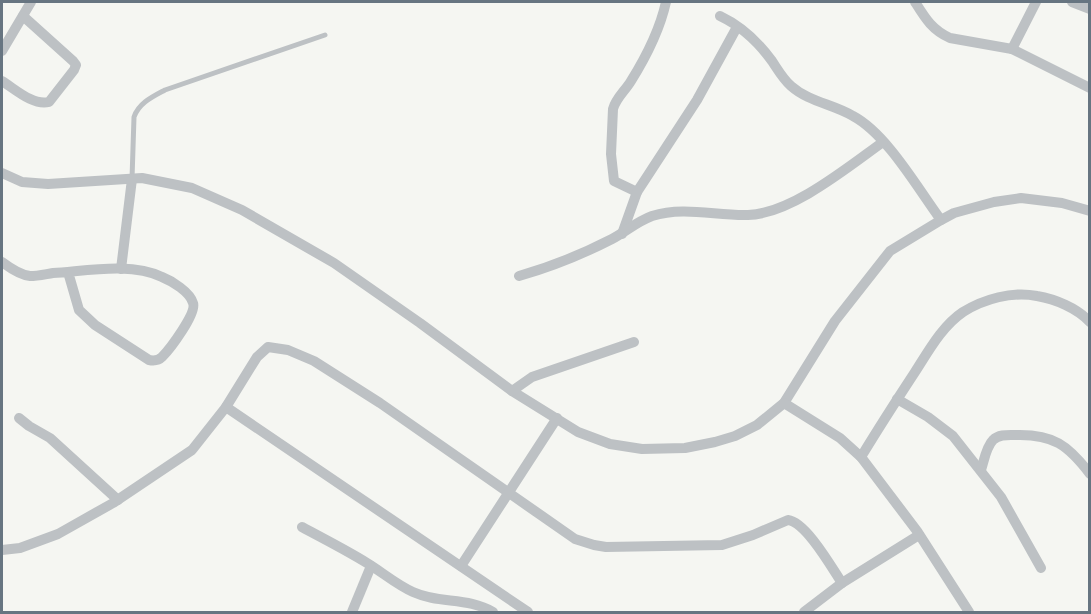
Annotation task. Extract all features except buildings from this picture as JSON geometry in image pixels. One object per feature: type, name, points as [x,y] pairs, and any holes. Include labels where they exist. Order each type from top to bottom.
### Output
[{"type":"street","points":[[2,51],[31,2]]},
{"type":"street","points":[[637,192],[614,182],[611,154],[613,109],[615,102],[627,88],[643,60],[660,24],[666,2]]},
{"type":"street","points":[[915,2],[928,24],[941,34],[950,38],[1012,49],[1089,88]]},
{"type":"street","points":[[1012,49],[1036,2]]},
{"type":"street","points":[[1072,2],[1089,9]]},
{"type":"street","points":[[2,81],[36,102],[45,103],[49,102],[76,65],[23,16]]},
{"type":"street","points":[[720,16],[748,34],[762,48],[779,74],[791,87],[807,98],[854,116],[873,130],[941,220]]},
{"type":"street","points":[[622,234],[637,192],[702,92],[737,27]]},
{"type":"street","points":[[519,276],[565,262],[659,214],[692,211],[747,216],[766,214],[802,198],[883,142]]},
{"type":"street","points":[[2,173],[22,182],[48,184],[142,178],[192,188],[242,210],[334,263],[513,391],[578,432],[610,444],[642,449],[685,448],[715,442],[735,436],[757,425],[784,403],[835,321],[890,251],[954,213],[994,202],[1021,198],[1062,203],[1089,210]]},
{"type":"street","points":[[122,269],[132,178]]},
{"type":"street","points":[[2,262],[29,276],[68,272],[122,269],[162,277],[186,292],[194,307],[190,318],[159,359],[149,360],[88,319],[79,310],[68,272]]},
{"type":"street","points":[[861,457],[934,342],[962,313],[986,301],[1020,294],[1040,296],[1079,312],[1089,322]]},
{"type":"street","points":[[513,391],[532,377],[634,342]]},
{"type":"street","points":[[2,550],[20,548],[58,534],[118,500],[192,450],[226,407],[263,351],[268,347],[288,350],[306,357],[380,403],[575,539],[594,546],[606,547],[722,545],[788,520],[794,521],[803,529],[842,583]]},
{"type":"street","points":[[897,399],[928,417],[953,436],[1001,497],[1041,568]]},
{"type":"street","points":[[784,403],[840,438],[861,457],[919,535],[969,612]]},
{"type":"street","points":[[226,407],[528,612]]},
{"type":"street","points":[[19,418],[50,438],[118,500]]},
{"type":"street","points":[[461,566],[557,418]]},
{"type":"street","points":[[981,470],[992,441],[1000,436],[1037,435],[1053,439],[1064,446],[1089,474]]},
{"type":"street","points":[[302,527],[413,592],[432,599],[476,604],[492,612]]},
{"type":"street","points":[[804,612],[842,583],[919,535]]},
{"type":"street","points":[[352,612],[371,566]]},
{"type":"lane","points":[[132,178],[134,117],[136,111],[147,99],[165,90],[325,35]]}]
